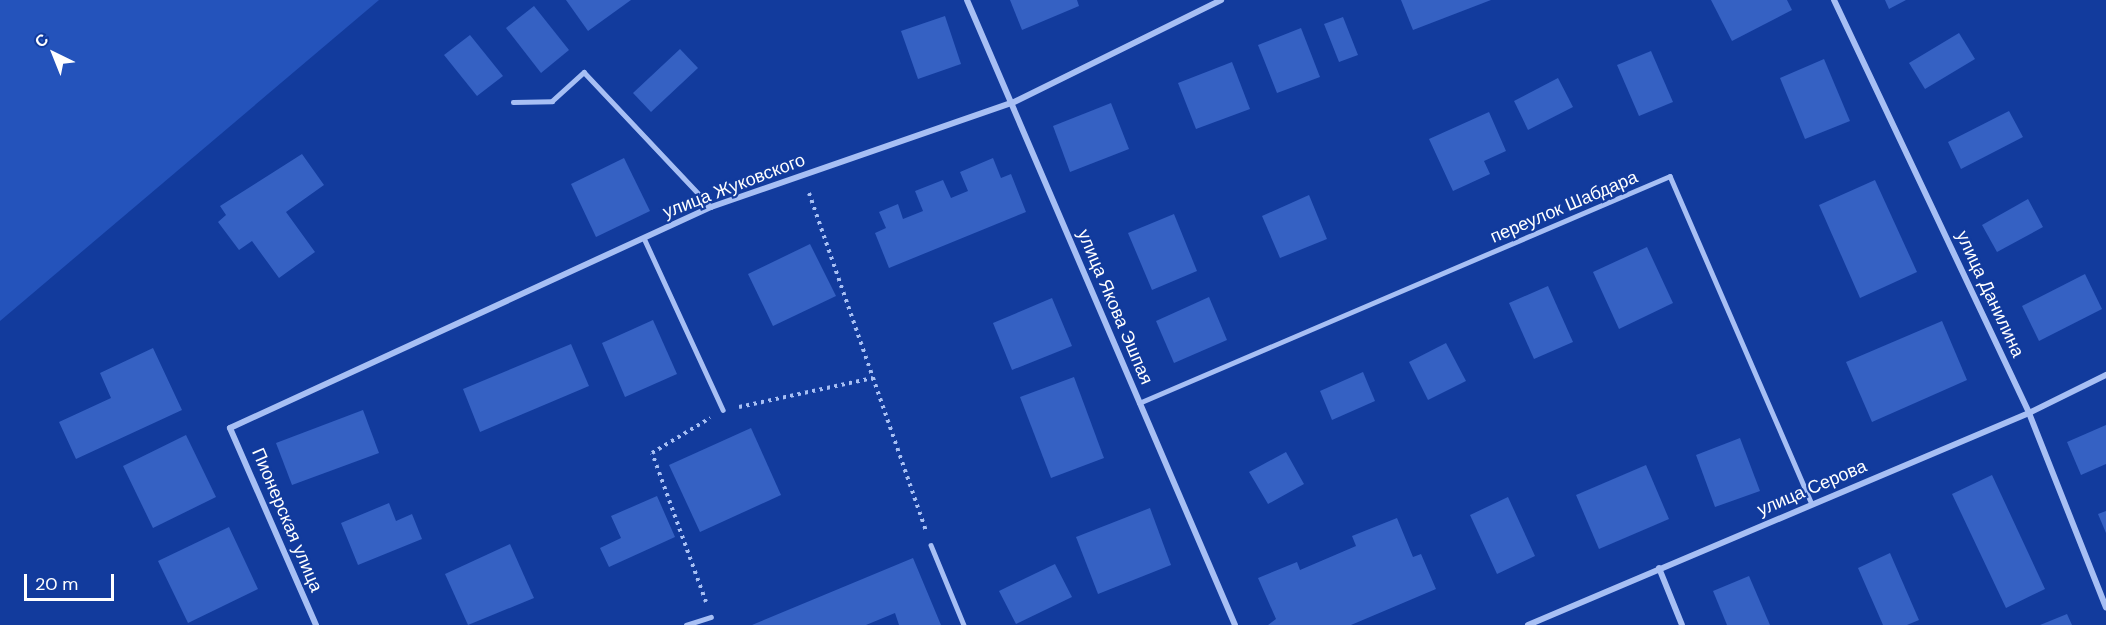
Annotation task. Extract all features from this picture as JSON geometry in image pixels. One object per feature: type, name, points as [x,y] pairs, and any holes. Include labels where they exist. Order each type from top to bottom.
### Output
[{"type":"street","name":"улица Якова Эшпая","points":[[967,0],[1235,625]]},
{"type":"street","name":"улица Жуковского","points":[[230,428],[711,207],[1012,103],[1221,0]]},
{"type":"street","name":"улица Данилина","points":[[1833,0],[2029,413],[2106,607]]},
{"type":"street","name":"улица Серова","points":[[1528,625],[2029,413],[2106,375]]},
{"type":"street","name":"Пионерская улица","points":[[230,428],[316,625]]},
{"type":"street","points":[[1659,568],[1682,625]]},
{"type":"lane","points":[[513,102],[552,101],[584,72],[711,207]]},
{"type":"lane","name":"переулок Шабдара","points":[[1139,403],[1670,176],[1812,504]]},
{"type":"lane","points":[[644,238],[723,410]]},
{"type":"lane","points":[[931,545],[964,625]]},
{"type":"lane","points":[[686,625],[711,617]]},
{"type":"path","points":[[803,175],[931,545]]},
{"type":"path","points":[[711,617],[652,453],[723,410],[873,378]]},
{"type":"shaded area","points":[[0,0],[379,0],[0,321]]},
{"type":"building","points":[[566,0],[631,0],[588,31]]},
{"type":"building","points":[[1010,0],[1077,0],[1079,6],[1022,30]]},
{"type":"building","points":[[1401,0],[1491,0],[1413,30]]},
{"type":"building","points":[[1711,0],[1787,0],[1792,10],[1732,41]]},
{"type":"building","points":[[1885,0],[1906,0],[1889,9]]},
{"type":"building","points":[[534,6],[569,50],[541,73],[506,28]]},
{"type":"building","points":[[945,16],[961,64],[918,79],[901,31]]},
{"type":"building","points":[[1343,17],[1358,55],[1339,62],[1324,24]]},
{"type":"building","points":[[1301,28],[1320,77],[1277,93],[1258,45]]},
{"type":"building","points":[[1959,33],[1975,59],[1925,89],[1909,63]]},
{"type":"building","points":[[470,35],[503,76],[477,96],[444,55]]},
{"type":"building","points":[[680,49],[698,68],[651,112],[633,93]]},
{"type":"building","points":[[1651,51],[1673,102],[1639,116],[1617,65]]},
{"type":"building","points":[[1824,59],[1850,121],[1805,139],[1780,78]]},
{"type":"building","points":[[1232,62],[1250,109],[1196,129],[1178,83]]},
{"type":"building","points":[[1558,78],[1573,107],[1528,130],[1514,101]]},
{"type":"building","points":[[1111,103],[1129,149],[1070,172],[1053,126]]},
{"type":"building","points":[[2009,111],[2023,137],[1961,169],[1948,142]]},
{"type":"building","points":[[1489,112],[1506,151],[1484,161],[1490,174],[1453,191],[1429,139]]},
{"type":"building","points":[[302,154],[324,185],[286,212],[315,252],[279,278],[252,241],[239,250],[218,222],[226,215],[220,206]]},
{"type":"building","points":[[624,158],[650,211],[596,237],[571,184]]},
{"type":"building","points":[[993,158],[1001,178],[1011,174],[1026,212],[889,268],[875,233],[886,228],[879,212],[898,204],[903,219],[923,211],[915,191],[943,180],[951,198],[968,191],[960,172]]},
{"type":"building","points":[[1875,180],[1917,272],[1860,298],[1819,205]]},
{"type":"building","points":[[1309,195],[1327,239],[1280,258],[1262,216]]},
{"type":"building","points":[[2028,199],[2043,227],[1997,252],[1982,225]]},
{"type":"building","points":[[1174,214],[1197,271],[1152,290],[1128,233]]},
{"type":"building","points":[[810,244],[836,296],[773,326],[748,274]]},
{"type":"building","points":[[1647,247],[1673,303],[1619,329],[1593,272]]},
{"type":"building","points":[[2085,274],[2102,309],[2039,341],[2022,306]]},
{"type":"building","points":[[1548,286],[1573,342],[1534,359],[1509,303]]},
{"type":"building","points":[[1209,297],[1227,340],[1174,363],[1156,321]]},
{"type":"building","points":[[1052,298],[1072,346],[1012,370],[993,323]]},
{"type":"building","points":[[653,320],[677,374],[625,397],[602,343]]},
{"type":"building","points":[[1942,321],[1967,380],[1872,422],[1846,362]]},
{"type":"building","points":[[1446,343],[1466,381],[1428,400],[1409,362]]},
{"type":"building","points":[[571,344],[589,386],[480,432],[463,389]]},
{"type":"building","points":[[153,348],[182,410],[76,459],[59,422],[111,398],[100,373]]},
{"type":"building","points":[[1363,372],[1375,401],[1332,420],[1320,391]]},
{"type":"building","points":[[1074,377],[1104,458],[1051,478],[1020,397]]},
{"type":"building","points":[[363,410],[379,453],[292,485],[276,443]]},
{"type":"building","points":[[2106,425],[2106,464],[2081,475],[2067,442]]},
{"type":"building","points":[[751,428],[781,495],[700,532],[669,465]]},
{"type":"building","points":[[186,435],[216,497],[153,528],[123,466]]},
{"type":"building","points":[[1740,438],[1760,491],[1715,507],[1696,455]]},
{"type":"building","points":[[1286,452],[1304,484],[1268,504],[1249,472]]},
{"type":"building","points":[[1646,465],[1669,519],[1599,549],[1576,495]]},
{"type":"building","points":[[1992,475],[2045,589],[2006,608],[1952,494]]},
{"type":"building","points":[[657,496],[675,537],[609,567],[600,548],[621,538],[611,516]]},
{"type":"building","points":[[1508,497],[1535,556],[1497,574],[1470,515]]},
{"type":"building","points":[[389,503],[396,521],[412,514],[422,539],[358,565],[341,523]]},
{"type":"building","points":[[1150,508],[1171,565],[1098,594],[1076,537]]},
{"type":"building","points":[[2106,511],[2106,533],[2098,514]]},
{"type":"building","points":[[1397,518],[1413,557],[1421,554],[1436,589],[1351,625],[1268,625],[1276,619],[1258,578],[1297,562],[1300,570],[1356,546],[1352,536]]},
{"type":"building","points":[[229,527],[258,589],[188,623],[158,561]]},
{"type":"building","points":[[510,544],[534,598],[468,625],[445,574]]},
{"type":"building","points":[[1890,553],[1919,620],[1907,625],[1883,625],[1858,568]]},
{"type":"building","points":[[913,558],[941,625],[899,625],[895,613],[866,625],[752,625]]},
{"type":"building","points":[[1055,564],[1072,597],[1016,624],[999,591]]},
{"type":"building","points":[[1749,576],[1770,625],[1727,625],[1713,591]]},
{"type":"building","points":[[2067,614],[2072,625],[2040,625]]}]
